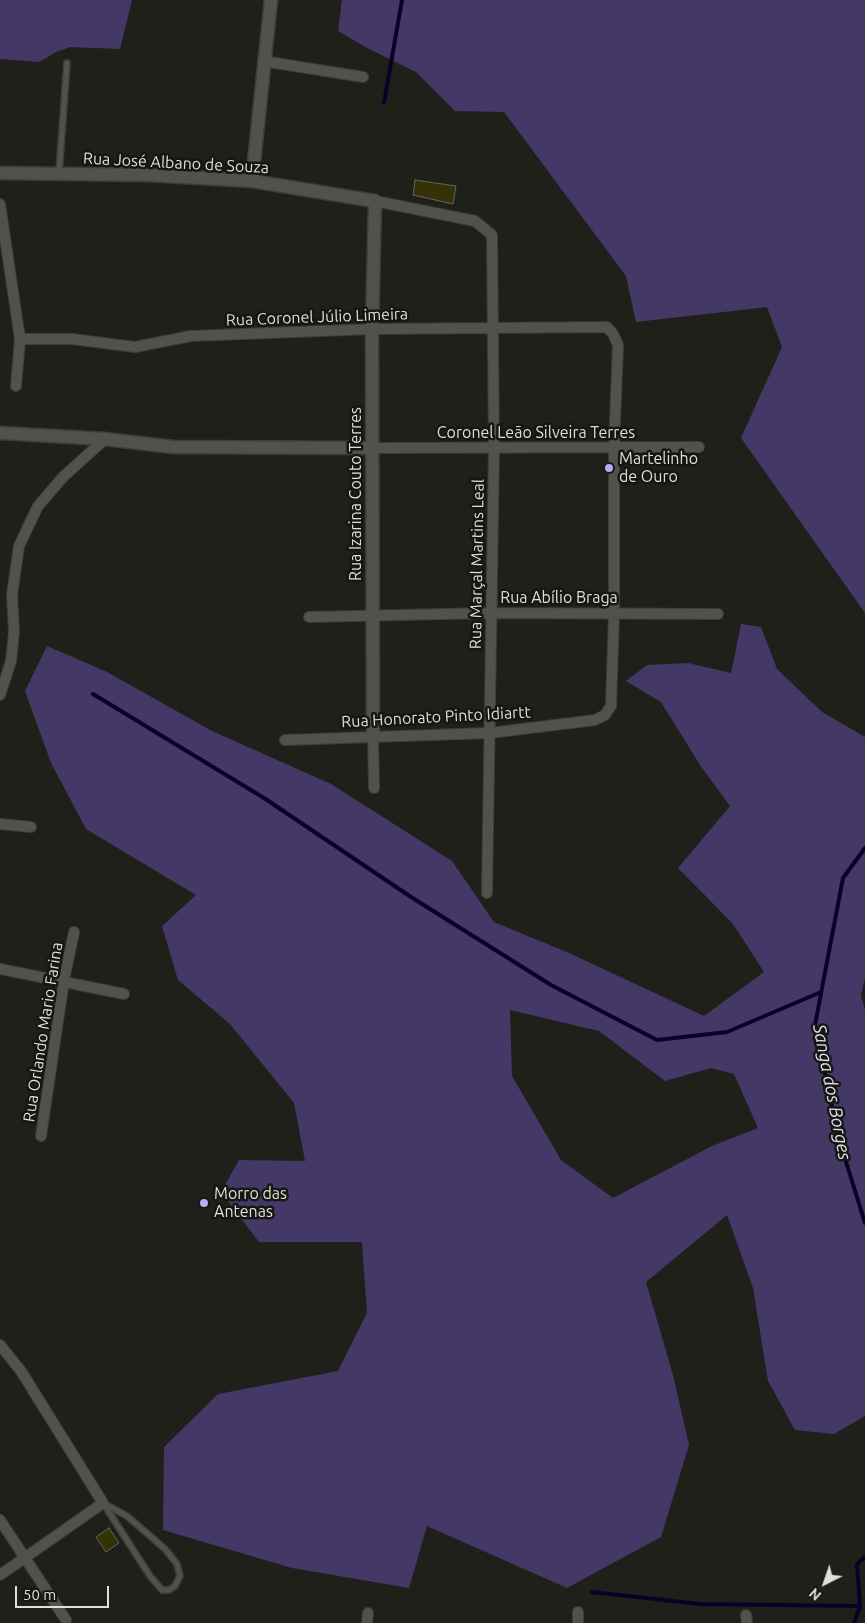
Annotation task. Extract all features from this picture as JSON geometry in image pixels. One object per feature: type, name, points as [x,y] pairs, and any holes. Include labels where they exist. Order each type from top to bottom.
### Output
[{"type":"street","points":[[252,181],[263,61],[271,0]]},
{"type":"street","points":[[263,61],[364,76]]},
{"type":"street","name":"Rua José Albano de Souza","points":[[0,173],[149,175],[252,181],[375,200],[475,221],[492,236]]},
{"type":"street","name":"Rua Izarina Couto Terres","points":[[374,788],[371,616],[372,330],[375,200]]},
{"type":"street","points":[[0,204],[20,339],[16,386]]},
{"type":"street","name":"Rua Marçal Martins Leal","points":[[488,893],[490,613],[494,448],[492,236]]},
{"type":"street","name":"Rua Coronel Júlio Limeira","points":[[20,339],[77,339],[135,347],[192,336],[492,327],[607,327],[614,334],[618,345],[614,447]]},
{"type":"street","points":[[0,433],[105,438],[173,447],[373,448]]},
{"type":"street","points":[[0,695],[11,662],[14,632],[12,596],[19,546],[38,506],[63,476],[105,438]]},
{"type":"street","points":[[614,447],[614,613]]},
{"type":"street","name":"Coronel Leão Silveira Terres","points":[[373,448],[699,447]]},
{"type":"street","points":[[0,596],[12,596]]},
{"type":"street","name":"Rua Abílio Braga","points":[[310,617],[490,613],[718,614]]},
{"type":"street","name":"Rua Honorato Pinto Idiartt","points":[[285,740],[490,732],[595,720],[605,715],[611,706],[614,613]]},
{"type":"street","points":[[0,824],[31,827]]},
{"type":"street","name":"Rua Orlando Mario Farina","points":[[41,1136],[64,980],[74,932]]},
{"type":"street","points":[[0,969],[64,980],[124,994]]},
{"type":"street","points":[[0,1345],[21,1371],[103,1503],[0,1575]]},
{"type":"street","points":[[0,1520],[66,1620]]},
{"type":"street","points":[[578,1612],[578,1623]]},
{"type":"lane","points":[[59,174],[67,64]]},
{"type":"lane","points":[[103,1503],[127,1516],[165,1549],[177,1564],[180,1576],[175,1586],[169,1590],[162,1590],[150,1576],[103,1503]]},
{"type":"shaded area","points":[[0,0],[132,0],[120,49],[70,47],[56,52],[39,62],[0,59]]},
{"type":"shaded area","points":[[342,0],[865,0],[865,613],[741,438],[782,347],[767,307],[636,322],[626,276],[504,112],[455,111],[416,72],[367,48],[338,31]]},
{"type":"shaded area","points":[[741,624],[761,627],[777,669],[822,712],[865,737],[865,978],[861,995],[865,1010],[865,1416],[834,1434],[795,1430],[768,1381],[753,1288],[727,1215],[646,1282],[673,1375],[689,1445],[661,1537],[567,1588],[427,1526],[409,1588],[292,1568],[163,1530],[164,1447],[218,1394],[338,1371],[367,1313],[362,1242],[259,1242],[221,1192],[239,1160],[305,1161],[294,1103],[230,1024],[178,980],[162,926],[196,895],[86,829],[51,763],[25,691],[47,646],[107,672],[212,731],[331,784],[452,861],[494,922],[569,953],[704,1016],[764,972],[733,924],[678,868],[730,806],[700,765],[661,702],[626,681],[647,665],[688,663],[731,673]],"holes":[[[510,1010],[599,1031],[665,1081],[711,1068],[734,1074],[758,1128],[712,1146],[613,1198],[561,1160],[512,1076]]]},
{"type":"building","points":[[415,180],[456,186],[453,204],[413,195]]},
{"type":"building","points":[[109,1528],[119,1543],[106,1552],[96,1537]]},
{"type":"waterway","points":[[384,103],[402,0]]},
{"type":"waterway","points":[[93,694],[264,798],[411,897],[551,985],[657,1040],[727,1032],[821,992]]},
{"type":"waterway","name":"Sanga dos Borges","points":[[865,848],[843,878],[815,1025],[838,1136],[865,1223]]},
{"type":"waterway","points":[[592,1592],[700,1604],[860,1606],[857,1564],[865,1557]]},
{"type":"waterway","points":[[854,1623],[860,1606]]},
{"type":"place","name":"Martelinho de Ouro","points":[[609,468]]},
{"type":"place","name":"Morro das Antenas","points":[[204,1203]]}]
